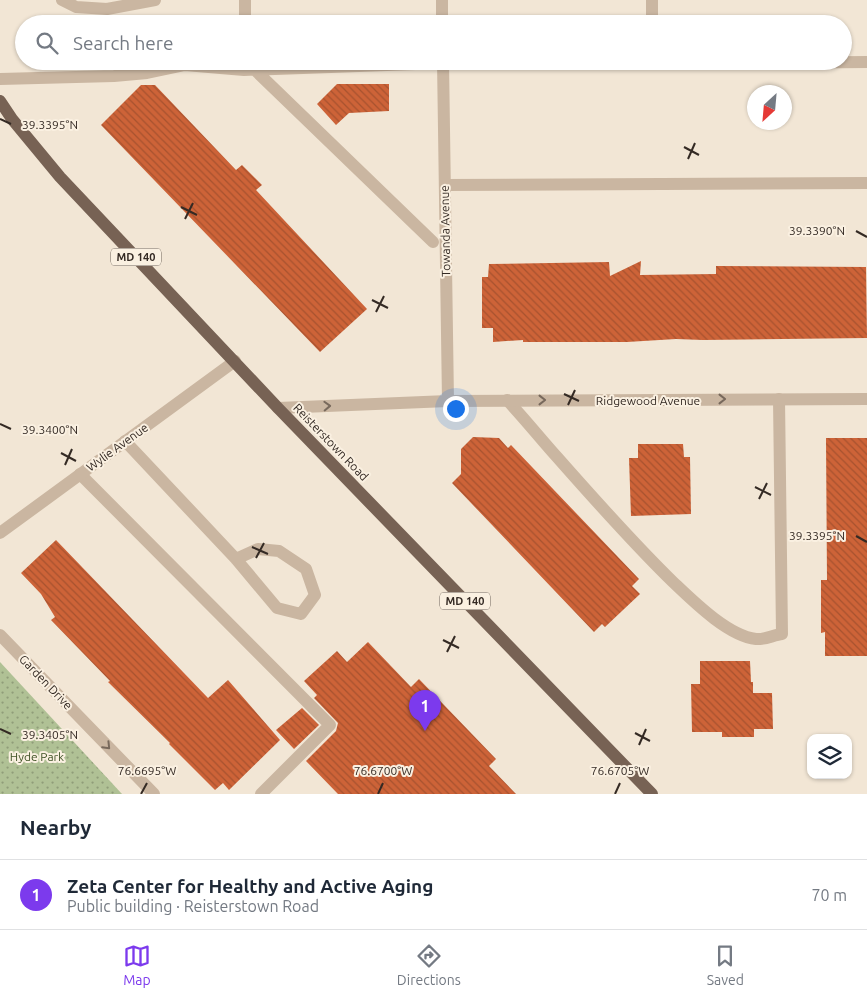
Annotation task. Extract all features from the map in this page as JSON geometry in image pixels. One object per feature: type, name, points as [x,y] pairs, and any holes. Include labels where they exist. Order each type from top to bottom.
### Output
[{"type":"main road","name":"Reisterstown Road","points":[[0,101],[12,119],[60,177],[278,408],[652,794]]},
{"type":"street","points":[[62,0],[76,7],[107,9],[155,0]]},
{"type":"street","points":[[245,0],[245,15]]},
{"type":"street","points":[[442,0],[442,15]]},
{"type":"street","points":[[652,0],[652,15]]},
{"type":"street","points":[[852,62],[867,62]]},
{"type":"street","points":[[0,80],[114,76],[161,70]]},
{"type":"street","points":[[251,70],[433,242]]},
{"type":"street","name":"Towanda Avenue","points":[[443,70],[448,401]]},
{"type":"street","points":[[444,186],[867,183]]},
{"type":"street","name":"Wylie Avenue","points":[[0,533],[235,361]]},
{"type":"street","points":[[507,400],[631,539],[701,609],[720,623],[757,639],[782,634],[779,399]]},
{"type":"street","name":"Ridgewood Avenue","points":[[278,408],[507,400],[867,399]]},
{"type":"street","points":[[125,441],[236,559],[277,608],[301,614],[315,594],[306,569],[279,551],[258,549],[236,559]]},
{"type":"street","points":[[80,474],[330,725],[261,794]]},
{"type":"street","name":"Garden Drive","points":[[0,635],[154,794]]},
{"type":"green space","name":"Hyde Park","points":[[0,662],[122,794],[0,794]]},
{"type":"building","points":[[337,84],[389,84],[389,111],[349,113],[336,125],[317,104]]},
{"type":"building","points":[[141,85],[155,85],[236,170],[242,165],[262,185],[256,190],[367,309],[320,352],[101,125]]},
{"type":"building","points":[[641,261],[640,275],[716,274],[716,266],[866,267],[867,338],[676,339],[627,342],[523,342],[523,340],[493,342],[493,328],[482,328],[482,277],[488,277],[489,264],[609,262],[610,276]]},
{"type":"building","points":[[473,437],[499,438],[508,448],[511,445],[639,579],[632,586],[640,594],[605,627],[602,624],[594,632],[452,483],[461,474],[461,449]]},
{"type":"building","points":[[826,438],[867,438],[867,656],[825,656],[825,632],[821,633],[821,580],[827,580]]},
{"type":"building","points":[[638,444],[683,444],[684,457],[690,457],[691,514],[631,516],[629,458],[638,458]]},
{"type":"building","points":[[56,540],[208,698],[228,680],[280,740],[229,790],[223,783],[215,790],[108,682],[110,681],[51,620],[55,617],[41,594],[21,573]]},
{"type":"building","points":[[368,642],[411,687],[419,679],[496,759],[489,766],[516,794],[338,794],[306,761],[336,731],[338,723],[314,698],[317,695],[304,681],[337,651],[347,662]]},
{"type":"building","points":[[700,661],[750,661],[753,693],[772,693],[773,729],[754,729],[754,737],[722,737],[722,732],[692,732],[691,684],[700,684]]},
{"type":"building","points":[[302,708],[319,725],[294,749],[276,730]]},
{"type":"place","name":"Zeta Center for Healthy and Active Aging","points":[[425,731]]}]
